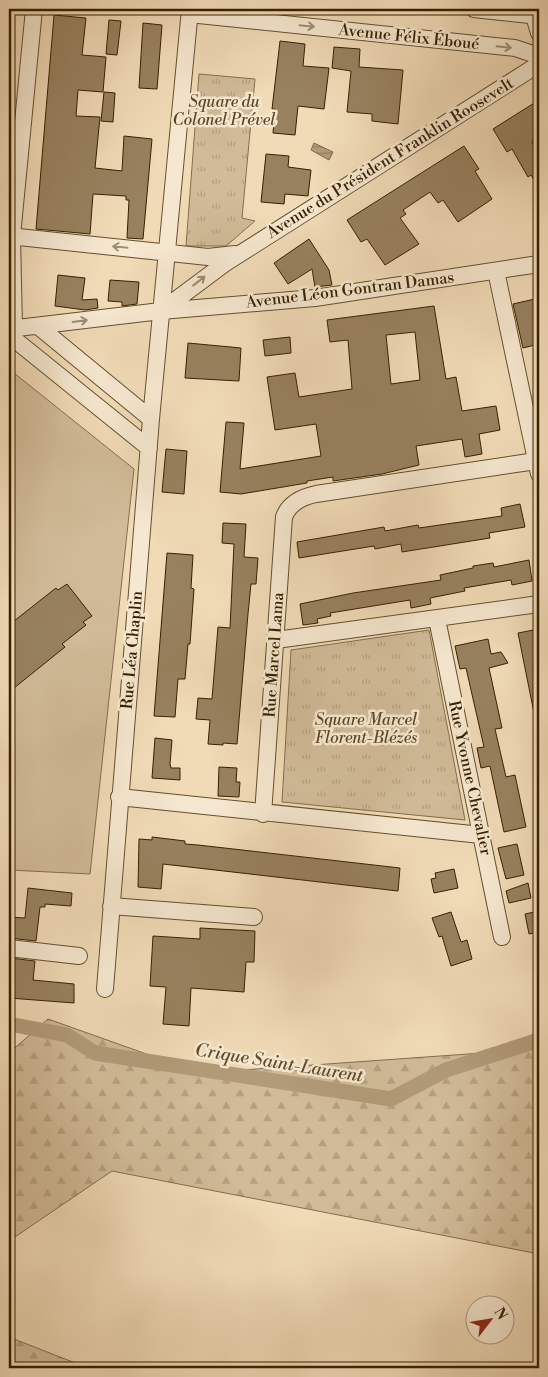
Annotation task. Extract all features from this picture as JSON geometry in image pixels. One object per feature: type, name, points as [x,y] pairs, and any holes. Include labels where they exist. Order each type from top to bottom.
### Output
[{"type":"street","points":[[34,9],[11,236],[10,331],[149,448]]},
{"type":"street","points":[[474,9],[536,16],[539,33]]},
{"type":"street","name":"Avenue Félix Éboué","points":[[189,11],[515,48],[539,56]]},
{"type":"street","name":"Rue Léa Chaplin","points":[[105,989],[151,419],[168,253],[189,11]]},
{"type":"street","name":"Avenue du Président Franklin Roosevelt","points":[[161,312],[211,272],[539,64]]},
{"type":"street","name":"Avenue du Président Franklin Roosevelt","points":[[11,236],[208,257],[241,253]]},
{"type":"street","name":"Avenue Léon Gontran Damas","points":[[10,331],[161,312],[315,298],[539,264]]},
{"type":"street","points":[[496,271],[538,468]]},
{"type":"street","points":[[38,326],[151,419]]},
{"type":"street","name":"Rue Marcel Lama","points":[[263,814],[286,510],[297,501],[325,492],[538,468]]},
{"type":"street","points":[[276,640],[539,604]]},
{"type":"street","name":"Rue Yvonne Chevalier","points":[[437,619],[502,937]]},
{"type":"street","points":[[119,797],[481,836]]},
{"type":"street","points":[[111,906],[254,917]]},
{"type":"street","points":[[9,948],[79,956]]},
{"type":"green space","name":"Square du Colonel Prével","points":[[199,74],[255,79],[242,218],[255,221],[226,246],[186,246]]},
{"type":"green space","points":[[9,369],[134,469],[90,874],[9,870]]},
{"type":"green space","name":"Square Marcel Florent-Blézés","points":[[429,630],[465,820],[282,802],[291,650]]},
{"type":"green space","points":[[48,1019],[200,1073],[539,1049],[539,1254],[112,1171],[9,1241],[9,1053]]},
{"type":"green space","points":[[9,1337],[88,1368],[9,1368]]},
{"type":"shaded area","points":[[314,143],[333,152],[329,160],[311,150]]},
{"type":"building","points":[[54,15],[86,18],[82,55],[106,57],[103,92],[78,90],[76,116],[100,117],[95,168],[122,171],[124,136],[152,139],[143,239],[127,238],[129,200],[126,200],[126,196],[93,194],[90,234],[36,229]]},
{"type":"building","points":[[109,20],[121,21],[117,55],[106,54]]},
{"type":"building","points":[[143,23],[162,25],[157,89],[139,88]]},
{"type":"building","points":[[280,41],[305,44],[303,66],[329,68],[324,109],[298,106],[295,135],[273,133],[275,109],[272,109]]},
{"type":"building","points":[[334,47],[360,49],[359,67],[403,70],[398,124],[372,121],[372,114],[347,112],[351,71],[332,68]]},
{"type":"building","points":[[104,92],[115,93],[113,122],[101,121]]},
{"type":"building","points":[[539,100],[539,132],[535,135],[532,143],[539,155],[539,188],[531,175],[528,177],[512,149],[507,152],[493,129]]},
{"type":"building","points":[[464,146],[479,169],[475,171],[492,199],[458,222],[443,200],[438,203],[430,192],[403,210],[406,214],[400,218],[419,244],[385,265],[367,239],[361,242],[347,220]]},
{"type":"building","points":[[266,154],[289,156],[288,167],[311,170],[308,196],[285,194],[284,204],[261,202]]},
{"type":"building","points":[[309,239],[329,270],[332,285],[315,287],[312,269],[288,284],[274,263]]},
{"type":"building","points":[[58,275],[85,278],[82,300],[97,299],[98,308],[85,310],[55,306]]},
{"type":"building","points":[[110,280],[139,282],[137,304],[122,306],[122,302],[108,301]]},
{"type":"building","points":[[539,298],[539,344],[523,348],[513,304]]},
{"type":"building","points":[[434,306],[446,379],[456,377],[462,411],[496,406],[500,430],[479,434],[482,454],[465,457],[462,439],[416,446],[419,465],[382,474],[333,481],[333,477],[241,494],[220,492],[226,422],[244,423],[240,469],[321,456],[316,424],[275,430],[267,377],[295,373],[299,397],[352,389],[348,340],[330,342],[327,320]],"holes":[[[415,332],[420,380],[391,384],[386,335]]]},
{"type":"building","points":[[290,337],[291,353],[265,356],[263,340]]},
{"type":"building","points":[[188,343],[241,348],[239,381],[185,378]]},
{"type":"building","points":[[166,449],[187,451],[184,494],[162,492]]},
{"type":"building","points":[[520,504],[525,527],[489,533],[490,538],[402,552],[401,544],[375,549],[374,546],[299,558],[297,542],[384,527],[385,531],[418,525],[419,528],[502,516],[501,508]]},
{"type":"building","points":[[223,523],[246,524],[244,557],[258,558],[256,584],[251,584],[237,744],[223,743],[223,745],[208,744],[210,720],[196,719],[198,698],[212,699],[218,627],[230,628],[234,544],[222,543]]},
{"type":"building","points":[[167,553],[193,555],[191,588],[194,589],[190,644],[188,644],[185,679],[178,679],[175,717],[154,716]]},
{"type":"building","points":[[529,560],[532,581],[512,585],[511,580],[464,588],[465,591],[430,598],[431,604],[411,608],[410,600],[330,613],[331,616],[317,619],[318,623],[303,625],[300,604],[353,593],[441,580],[440,575],[473,568],[473,566],[493,563],[494,567]]},
{"type":"building","points":[[67,584],[92,616],[83,622],[86,625],[62,644],[65,647],[9,692],[9,625],[56,588],[58,590]]},
{"type":"building","points":[[539,629],[539,713],[534,713],[518,633]]},
{"type":"building","points":[[488,639],[491,654],[501,652],[508,663],[489,668],[502,728],[495,729],[506,777],[515,775],[526,827],[504,832],[490,766],[481,768],[477,748],[484,747],[466,668],[460,669],[455,646]]},
{"type":"building","points":[[155,738],[172,740],[170,764],[171,768],[180,768],[180,780],[152,778]]},
{"type":"building","points":[[219,767],[237,768],[236,782],[240,782],[239,797],[218,796]]},
{"type":"building","points":[[152,837],[185,841],[185,844],[400,868],[398,891],[163,864],[161,889],[138,887],[139,839],[152,840]]},
{"type":"building","points":[[517,844],[524,875],[506,879],[498,848]]},
{"type":"building","points":[[454,869],[458,888],[434,893],[431,879],[436,878],[435,873]]},
{"type":"building","points":[[528,883],[531,898],[509,903],[506,891]]},
{"type":"building","points":[[28,888],[72,893],[71,906],[45,904],[45,907],[40,907],[36,941],[9,938],[9,917],[25,918]]},
{"type":"building","points":[[539,911],[539,932],[529,934],[525,914]]},
{"type":"building","points":[[451,912],[461,942],[467,940],[472,959],[451,966],[442,936],[439,937],[432,918]]},
{"type":"building","points":[[200,928],[255,931],[254,962],[246,962],[244,992],[191,988],[189,1026],[163,1024],[166,987],[150,986],[153,936],[200,939]]},
{"type":"building","points":[[10,958],[35,961],[33,980],[74,984],[74,1003],[9,998]]},
{"type":"waterway","name":"Crique Saint-Laurent","points":[[9,1024],[67,1035],[95,1053],[391,1099],[446,1070],[539,1040]]}]
